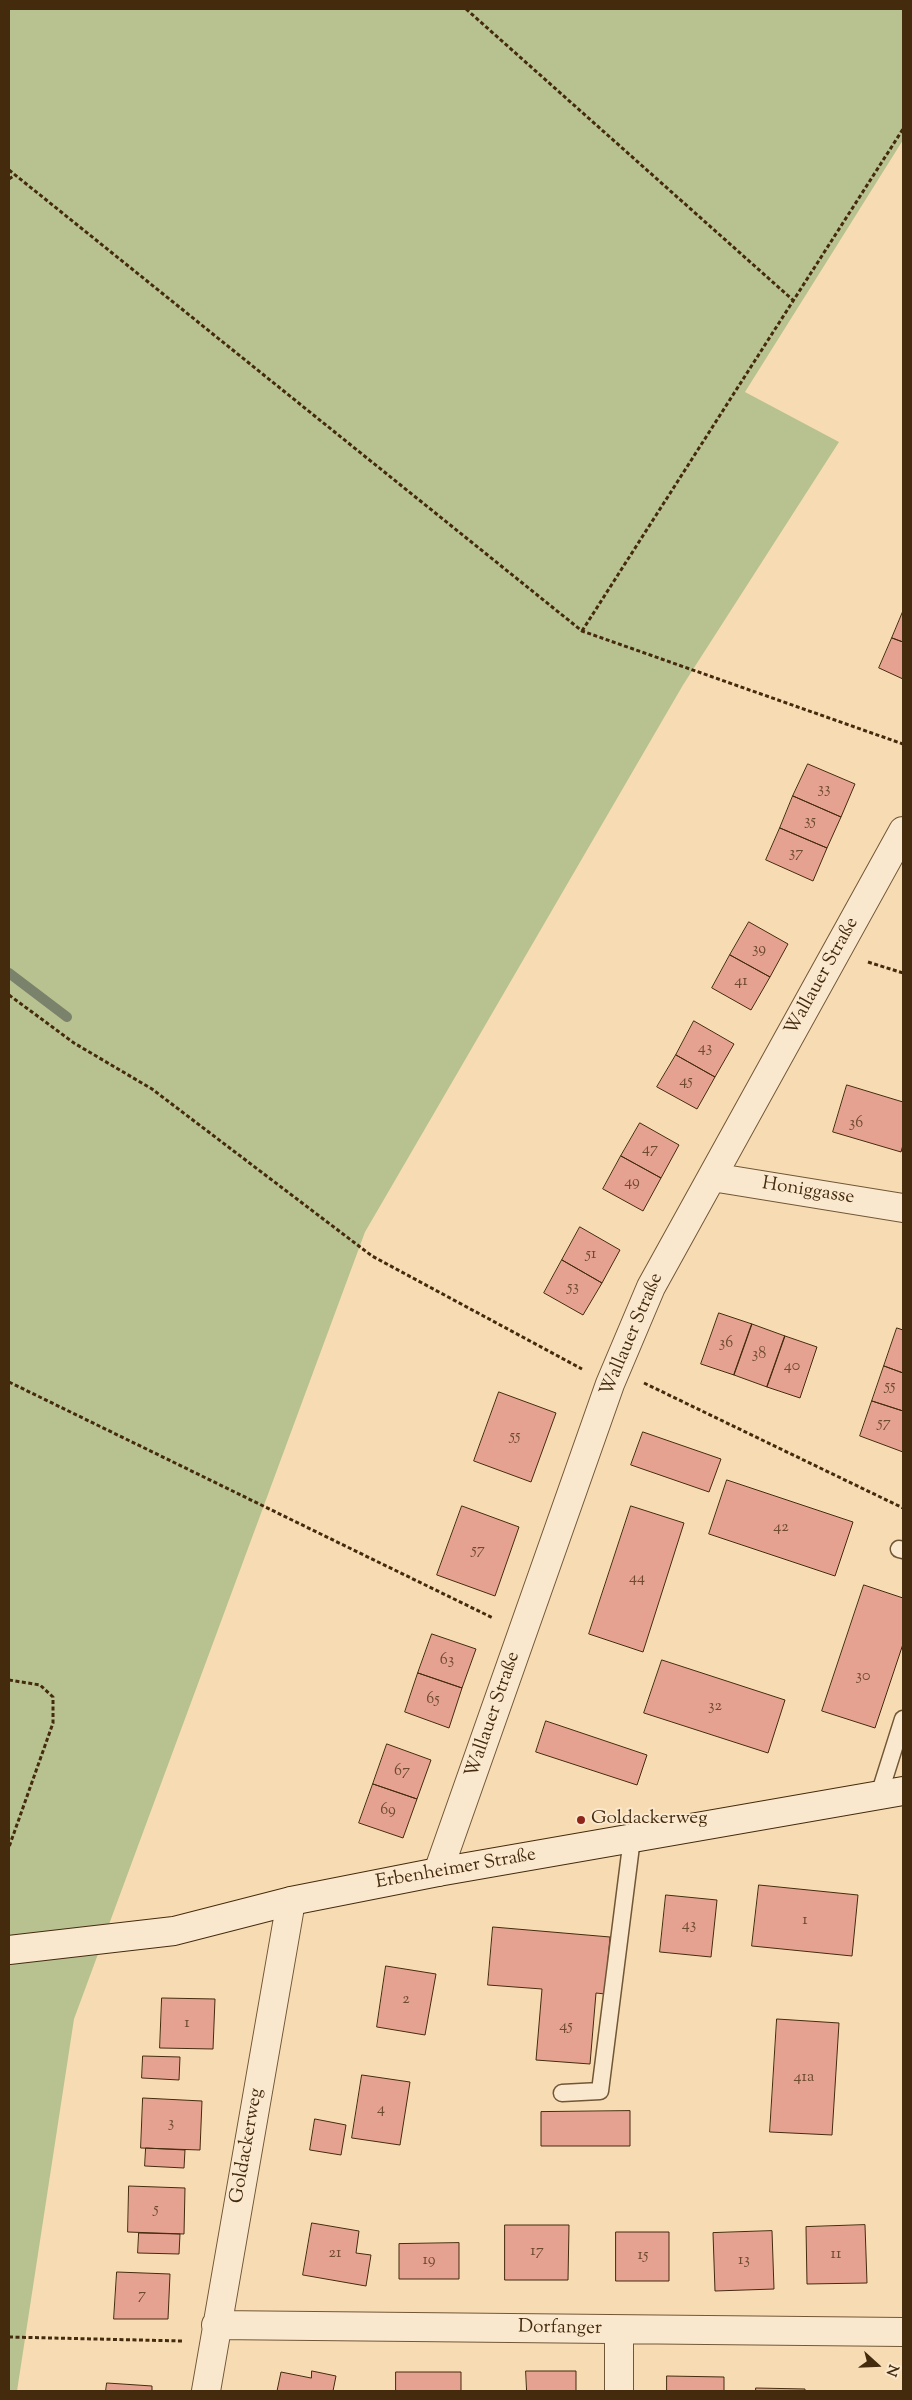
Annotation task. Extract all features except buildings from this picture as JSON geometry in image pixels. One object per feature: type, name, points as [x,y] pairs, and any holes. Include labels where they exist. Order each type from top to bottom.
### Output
[{"type":"street","name":"Wallauer Straße","points":[[438,1872],[613,1377],[651,1287],[903,831]]},
{"type":"street","name":"Honiggasse","points":[[712,1176],[903,1208]]},
{"type":"street","name":"Erbenheimer Straße","points":[[9,1950],[174,1931],[291,1901],[438,1872],[891,1793]]},
{"type":"street","name":"Goldackerweg","points":[[206,2391],[291,1901]]},
{"type":"street","name":"Dorfanger","points":[[215,2333],[620,2330],[903,2332]]},
{"type":"street","points":[[619,2391],[620,2330]]},
{"type":"lane","points":[[891,1793],[903,1719]]},
{"type":"lane","points":[[562,2093],[600,2091],[632,1838]]},
{"type":"path","points":[[466,9],[794,301]]},
{"type":"path","points":[[582,631],[903,129]]},
{"type":"path","points":[[9,170],[582,631],[903,744]]},
{"type":"path","points":[[9,178],[15,175]]},
{"type":"path","points":[[9,995],[74,1043],[152,1088],[372,1256],[613,1377],[903,1508]]},
{"type":"path","points":[[9,1382],[523,1633]]},
{"type":"path","points":[[9,1680],[40,1684],[53,1697],[53,1723],[9,1846]]},
{"type":"path","points":[[9,2337],[215,2333]]},
{"type":"green space","points":[[9,9],[903,9],[903,140],[745,392],[839,442],[683,685],[365,1232],[74,2019],[17,2391],[9,2391]]},
{"type":"waterway","points":[[9,973],[67,1017]]},
{"type":"place","name":"Goldackerweg","points":[[581,1820]]}]
